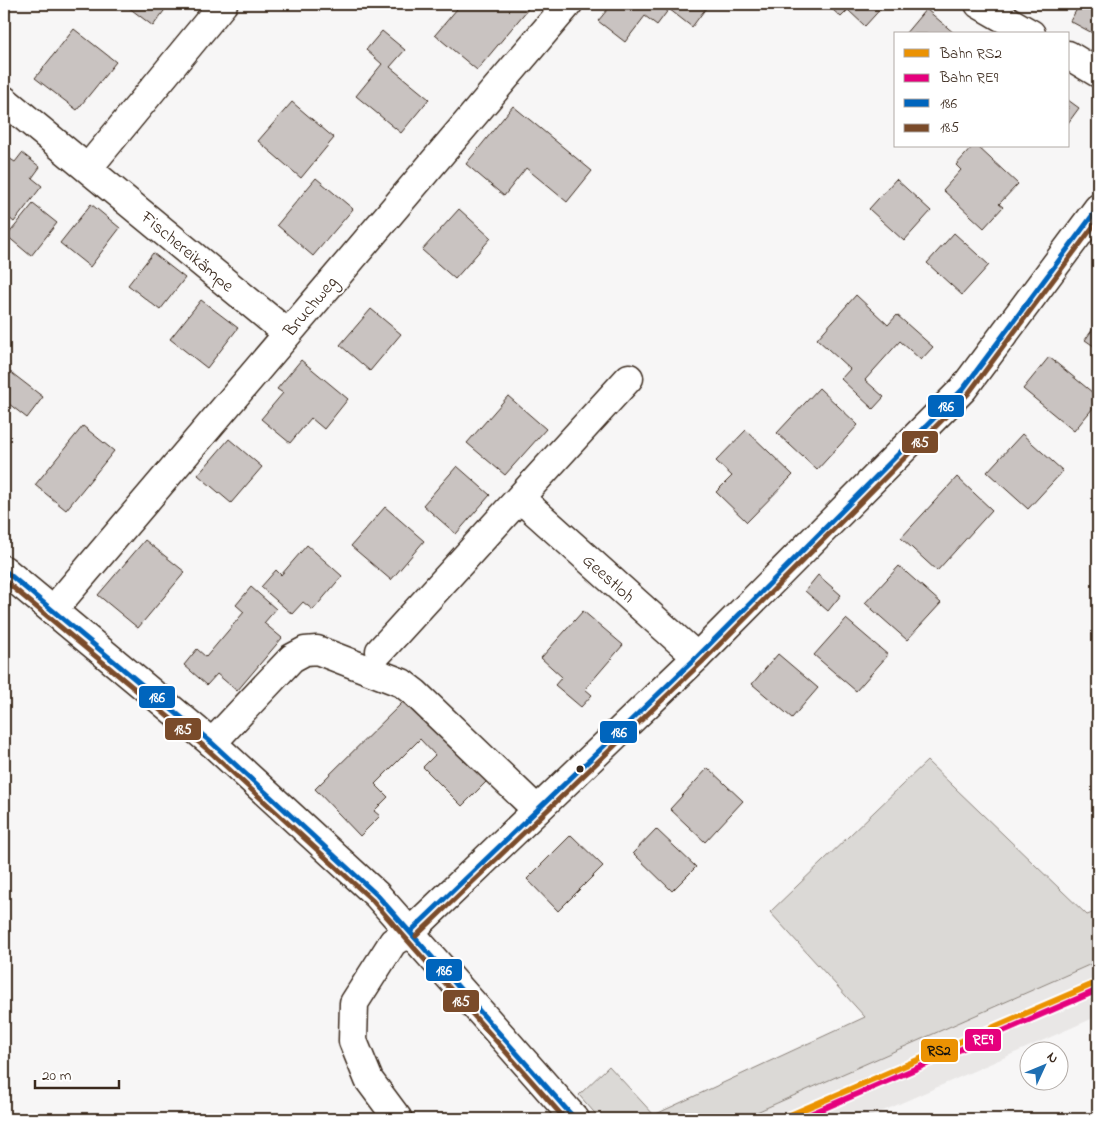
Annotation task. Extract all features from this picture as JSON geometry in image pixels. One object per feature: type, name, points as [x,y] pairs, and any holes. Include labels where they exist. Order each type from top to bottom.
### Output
[{"type":"street","points":[[88,168],[222,4]]},
{"type":"street","name":"Bruchweg","points":[[53,610],[568,4]]},
{"type":"street","points":[[979,4],[1028,32]]},
{"type":"street","points":[[1070,57],[1098,73]]},
{"type":"street","name":"Fischereikämpe","points":[[4,100],[288,333]]},
{"type":"street","points":[[398,1119],[369,1080],[353,1040],[354,1003],[393,942],[411,931],[697,657],[963,389],[1098,208]]},
{"type":"street","points":[[380,651],[521,499],[629,378]]},
{"type":"street","name":"Geestloh","points":[[521,499],[697,657]]},
{"type":"street","points":[[4,570],[212,743],[378,895],[575,1119]]},
{"type":"street","points":[[212,743],[292,658],[305,651],[317,650],[402,682],[415,692],[537,810]]},
{"type":"shaded area","points":[[927,761],[1087,915],[1098,911],[1098,961],[741,1119],[600,1119],[579,1095],[609,1066],[654,1115],[865,1017],[770,912]]},
{"type":"shaded area","points":[[1098,961],[1098,1016],[1044,1040],[1020,1040],[1020,1050],[865,1119],[741,1119]]},
{"type":"building","points":[[124,4],[169,4],[153,26]]},
{"type":"building","points":[[451,4],[521,4],[528,9],[477,70],[435,35],[457,9]]},
{"type":"building","points":[[612,4],[709,4],[692,27],[669,9],[657,25],[645,16],[625,42],[598,21]]},
{"type":"building","points":[[826,4],[885,4],[865,26],[848,10],[841,17]]},
{"type":"building","points":[[1080,4],[1098,4],[1098,36],[1070,21]]},
{"type":"building","points":[[926,9],[953,32],[907,32]]},
{"type":"building","points":[[74,29],[116,62],[77,110],[35,78]]},
{"type":"building","points":[[382,31],[405,50],[390,67],[429,99],[401,133],[356,96],[382,64],[366,50]]},
{"type":"building","points":[[1070,101],[1079,108],[1070,120]]},
{"type":"building","points":[[292,102],[334,138],[301,178],[258,141]]},
{"type":"building","points":[[513,106],[592,171],[567,202],[526,168],[504,196],[466,164]]},
{"type":"building","points":[[971,148],[979,148],[1018,184],[999,204],[1003,207],[984,228],[943,190],[961,170],[956,165]]},
{"type":"building","points":[[22,153],[40,167],[32,178],[42,186],[14,222],[4,214],[4,155],[15,162]]},
{"type":"building","points":[[316,178],[353,209],[313,256],[277,225]]},
{"type":"building","points":[[896,179],[931,211],[904,241],[869,209]]},
{"type":"building","points":[[33,204],[57,223],[31,256],[7,236]]},
{"type":"building","points":[[91,204],[120,228],[90,267],[60,243]]},
{"type":"building","points":[[459,209],[491,238],[455,279],[422,250]]},
{"type":"building","points":[[954,233],[989,265],[962,295],[927,263]]},
{"type":"building","points":[[153,253],[185,278],[160,310],[128,285]]},
{"type":"building","points":[[856,295],[888,325],[897,315],[933,347],[921,360],[900,341],[865,380],[884,397],[873,409],[841,379],[850,369],[817,339]]},
{"type":"building","points":[[201,300],[238,328],[207,368],[170,339]]},
{"type":"building","points":[[371,309],[401,334],[370,371],[340,345]]},
{"type":"building","points":[[1098,322],[1098,349],[1085,340]]},
{"type":"building","points":[[1049,357],[1098,397],[1098,402],[1074,431],[1023,389]]},
{"type":"building","points":[[301,360],[348,399],[324,429],[311,418],[290,443],[261,419],[283,393],[277,389]]},
{"type":"building","points":[[4,367],[43,397],[27,418],[4,400]]},
{"type":"building","points":[[819,388],[858,425],[817,470],[777,433]]},
{"type":"building","points":[[508,396],[546,429],[505,475],[467,443]]},
{"type":"building","points":[[83,426],[114,451],[66,510],[35,485]]},
{"type":"building","points":[[746,430],[793,475],[747,522],[716,492],[732,476],[716,461]]},
{"type":"building","points":[[1022,434],[1063,471],[1028,509],[987,472]]},
{"type":"building","points":[[229,439],[262,467],[231,503],[198,475]]},
{"type":"building","points":[[457,466],[490,495],[456,534],[423,505]]},
{"type":"building","points":[[957,477],[992,510],[937,571],[901,538]]},
{"type":"building","points":[[385,507],[424,541],[391,580],[351,546]]},
{"type":"building","points":[[145,540],[185,572],[138,628],[98,595]]},
{"type":"building","points":[[307,545],[342,576],[313,610],[303,602],[292,614],[261,587],[276,570],[281,575]]},
{"type":"building","points":[[899,566],[941,603],[907,640],[865,603]]},
{"type":"building","points":[[818,575],[841,595],[828,611],[805,591]]},
{"type":"building","points":[[251,587],[276,609],[264,623],[282,638],[237,691],[217,674],[207,685],[184,665],[197,649],[206,657],[244,612],[236,605]]},
{"type":"building","points":[[583,611],[623,645],[585,689],[592,695],[581,707],[555,685],[562,677],[541,658]]},
{"type":"building","points":[[846,619],[888,655],[856,691],[814,655]]},
{"type":"building","points":[[778,654],[818,688],[792,718],[752,684]]},
{"type":"building","points":[[407,698],[488,780],[462,806],[423,767],[435,755],[420,739],[375,784],[388,797],[374,811],[380,816],[360,836],[315,789]]},
{"type":"building","points":[[708,768],[743,801],[705,842],[670,809]]},
{"type":"building","points":[[656,829],[696,867],[672,891],[633,853]]},
{"type":"building","points":[[571,835],[603,866],[558,911],[527,879]]},
{"type":"rail line","name":"RS2","points":[[781,1119],[1098,982]]},
{"type":"rail line","name":"RE9","points":[[799,1119],[1098,990]]},
{"type":"transit line","name":"186","points":[[411,931],[697,657],[963,389],[1098,208]]},
{"type":"transit line","name":"185","points":[[416,936],[702,662],[968,394],[1098,220]]},
{"type":"transit line","name":"186","points":[[4,570],[212,743],[377,895],[575,1119]]},
{"type":"transit line","name":"185","points":[[4,580],[207,749],[372,900],[565,1119]]}]
